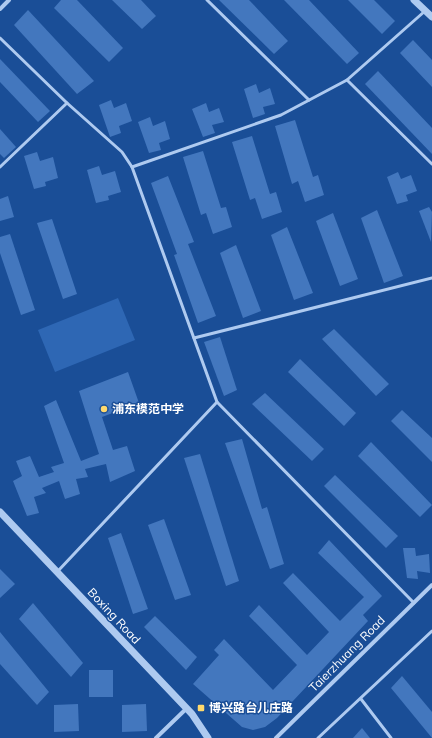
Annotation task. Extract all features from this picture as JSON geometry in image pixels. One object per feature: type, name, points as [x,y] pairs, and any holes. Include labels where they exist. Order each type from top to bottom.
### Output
[{"type":"street","points":[[0,9],[9,0]]},
{"type":"street","points":[[414,0],[432,17]]},
{"type":"street","name":"Boxing Road","points":[[0,512],[58,571],[186,709],[208,738]]},
{"type":"street","name":"Taierzhuang Road","points":[[276,738],[432,585]]},
{"type":"street","points":[[156,738],[186,709]]},
{"type":"lane","points":[[207,0],[309,100]]},
{"type":"lane","points":[[132,167],[281,115],[347,80],[425,11]]},
{"type":"lane","points":[[0,38],[67,103],[122,152],[132,167],[217,402],[414,603]]},
{"type":"lane","points":[[347,80],[432,164]]},
{"type":"lane","points":[[0,167],[67,103]]},
{"type":"lane","points":[[194,338],[432,278]]},
{"type":"lane","points":[[58,571],[217,402]]},
{"type":"lane","points":[[320,737],[432,632]]},
{"type":"lane","points":[[361,699],[391,738]]},
{"type":"shaded area","points":[[118,298],[135,340],[55,372],[38,330]]},
{"type":"building","points":[[61,0],[77,0],[123,48],[109,62],[54,8]]},
{"type":"building","points":[[112,0],[141,0],[156,16],[142,29]]},
{"type":"building","points":[[219,0],[249,0],[288,41],[274,54]]},
{"type":"building","points":[[284,0],[309,0],[359,53],[347,64]]},
{"type":"building","points":[[348,0],[374,0],[395,21],[382,34]]},
{"type":"building","points":[[28,10],[94,81],[77,94],[14,25]]},
{"type":"building","points":[[413,40],[432,60],[432,87],[400,53]]},
{"type":"building","points":[[0,59],[50,111],[38,122],[0,82]]},
{"type":"building","points":[[378,71],[432,128],[432,154],[365,84]]},
{"type":"building","points":[[256,84],[259,93],[270,88],[275,104],[263,107],[265,114],[253,118],[244,89]]},
{"type":"building","points":[[111,100],[114,108],[126,103],[132,121],[119,126],[121,133],[110,137],[99,105]]},
{"type":"building","points":[[206,103],[209,112],[219,108],[224,122],[212,125],[215,133],[203,137],[192,109]]},
{"type":"building","points":[[150,117],[153,126],[165,121],[170,139],[159,143],[161,150],[149,153],[138,122]]},
{"type":"building","points":[[295,120],[313,177],[318,175],[324,195],[305,202],[298,181],[292,184],[275,126]]},
{"type":"building","points":[[0,129],[16,147],[4,158],[0,154]]},
{"type":"building","points":[[252,136],[270,194],[276,192],[282,212],[262,219],[255,198],[250,200],[232,142]]},
{"type":"building","points":[[203,151],[221,208],[226,207],[232,227],[213,234],[206,213],[201,215],[183,157]]},
{"type":"building","points":[[37,152],[40,161],[53,157],[58,178],[45,182],[46,186],[34,189],[24,156]]},
{"type":"building","points":[[99,166],[102,175],[115,171],[121,192],[108,196],[109,200],[96,203],[87,170]]},
{"type":"building","points":[[398,172],[401,179],[411,175],[417,191],[406,195],[408,201],[397,204],[387,177]]},
{"type":"building","points":[[168,176],[194,242],[188,244],[216,316],[198,323],[174,255],[177,254],[151,183]]},
{"type":"building","points":[[8,196],[14,217],[0,221],[0,199]]},
{"type":"building","points":[[429,207],[432,212],[431,242],[419,211]]},
{"type":"building","points":[[377,210],[403,276],[384,283],[361,218]]},
{"type":"building","points":[[333,213],[358,279],[340,286],[316,221]]},
{"type":"building","points":[[52,219],[77,294],[63,299],[37,223]]},
{"type":"building","points":[[287,227],[313,293],[294,300],[271,235]]},
{"type":"building","points":[[10,234],[35,310],[21,315],[0,253],[0,237]]},
{"type":"building","points":[[236,245],[261,311],[243,318],[220,253]]},
{"type":"building","points":[[334,329],[389,384],[376,396],[322,339]]},
{"type":"building","points":[[220,337],[237,390],[224,396],[204,342]]},
{"type":"building","points":[[300,359],[356,413],[344,426],[288,372]]},
{"type":"building","points":[[128,372],[139,403],[102,417],[113,450],[127,446],[135,471],[110,482],[106,464],[85,469],[88,477],[76,479],[80,494],[65,499],[59,481],[42,488],[46,493],[34,497],[39,513],[27,516],[13,481],[22,476],[16,461],[30,456],[39,477],[54,472],[51,467],[64,463],[44,406],[56,400],[81,461],[99,454],[79,391]]},
{"type":"building","points":[[265,393],[324,449],[312,461],[252,404]]},
{"type":"building","points":[[402,410],[432,438],[432,462],[391,421]]},
{"type":"building","points":[[242,439],[262,509],[267,507],[284,564],[270,569],[225,443]]},
{"type":"building","points":[[371,442],[432,505],[420,517],[358,456]]},
{"type":"building","points":[[200,454],[239,581],[226,586],[184,458]]},
{"type":"building","points":[[335,475],[398,536],[386,548],[324,486]]},
{"type":"building","points":[[164,519],[191,595],[175,600],[148,525]]},
{"type":"building","points":[[121,533],[148,609],[133,614],[108,538]]},
{"type":"building","points":[[329,540],[382,596],[363,615],[368,621],[277,718],[265,727],[253,730],[242,727],[193,684],[219,655],[214,650],[224,639],[273,690],[297,665],[249,616],[259,605],[307,655],[329,632],[283,583],[293,573],[340,621],[364,597],[318,553]]},
{"type":"building","points":[[403,548],[415,548],[416,556],[429,554],[430,573],[417,571],[418,579],[407,578]]},
{"type":"building","points":[[0,569],[15,584],[0,598]]},
{"type":"building","points":[[33,603],[83,663],[71,677],[19,619]]},
{"type":"building","points":[[155,616],[197,657],[186,670],[144,627]]},
{"type":"building","points":[[0,632],[49,692],[37,705],[0,664]]},
{"type":"building","points":[[89,670],[113,670],[113,697],[89,697]]},
{"type":"building","points":[[402,676],[432,712],[432,738],[391,688]]},
{"type":"building","points":[[78,704],[79,731],[54,732],[54,705]]},
{"type":"building","points":[[146,704],[147,731],[122,732],[122,705]]},
{"type":"building","points":[[362,728],[370,738],[353,738]]},
{"type":"place","name":"浦东模范中学","points":[[104,409]]},
{"type":"place","name":"博兴路台儿庄路","points":[[201,708]]}]
